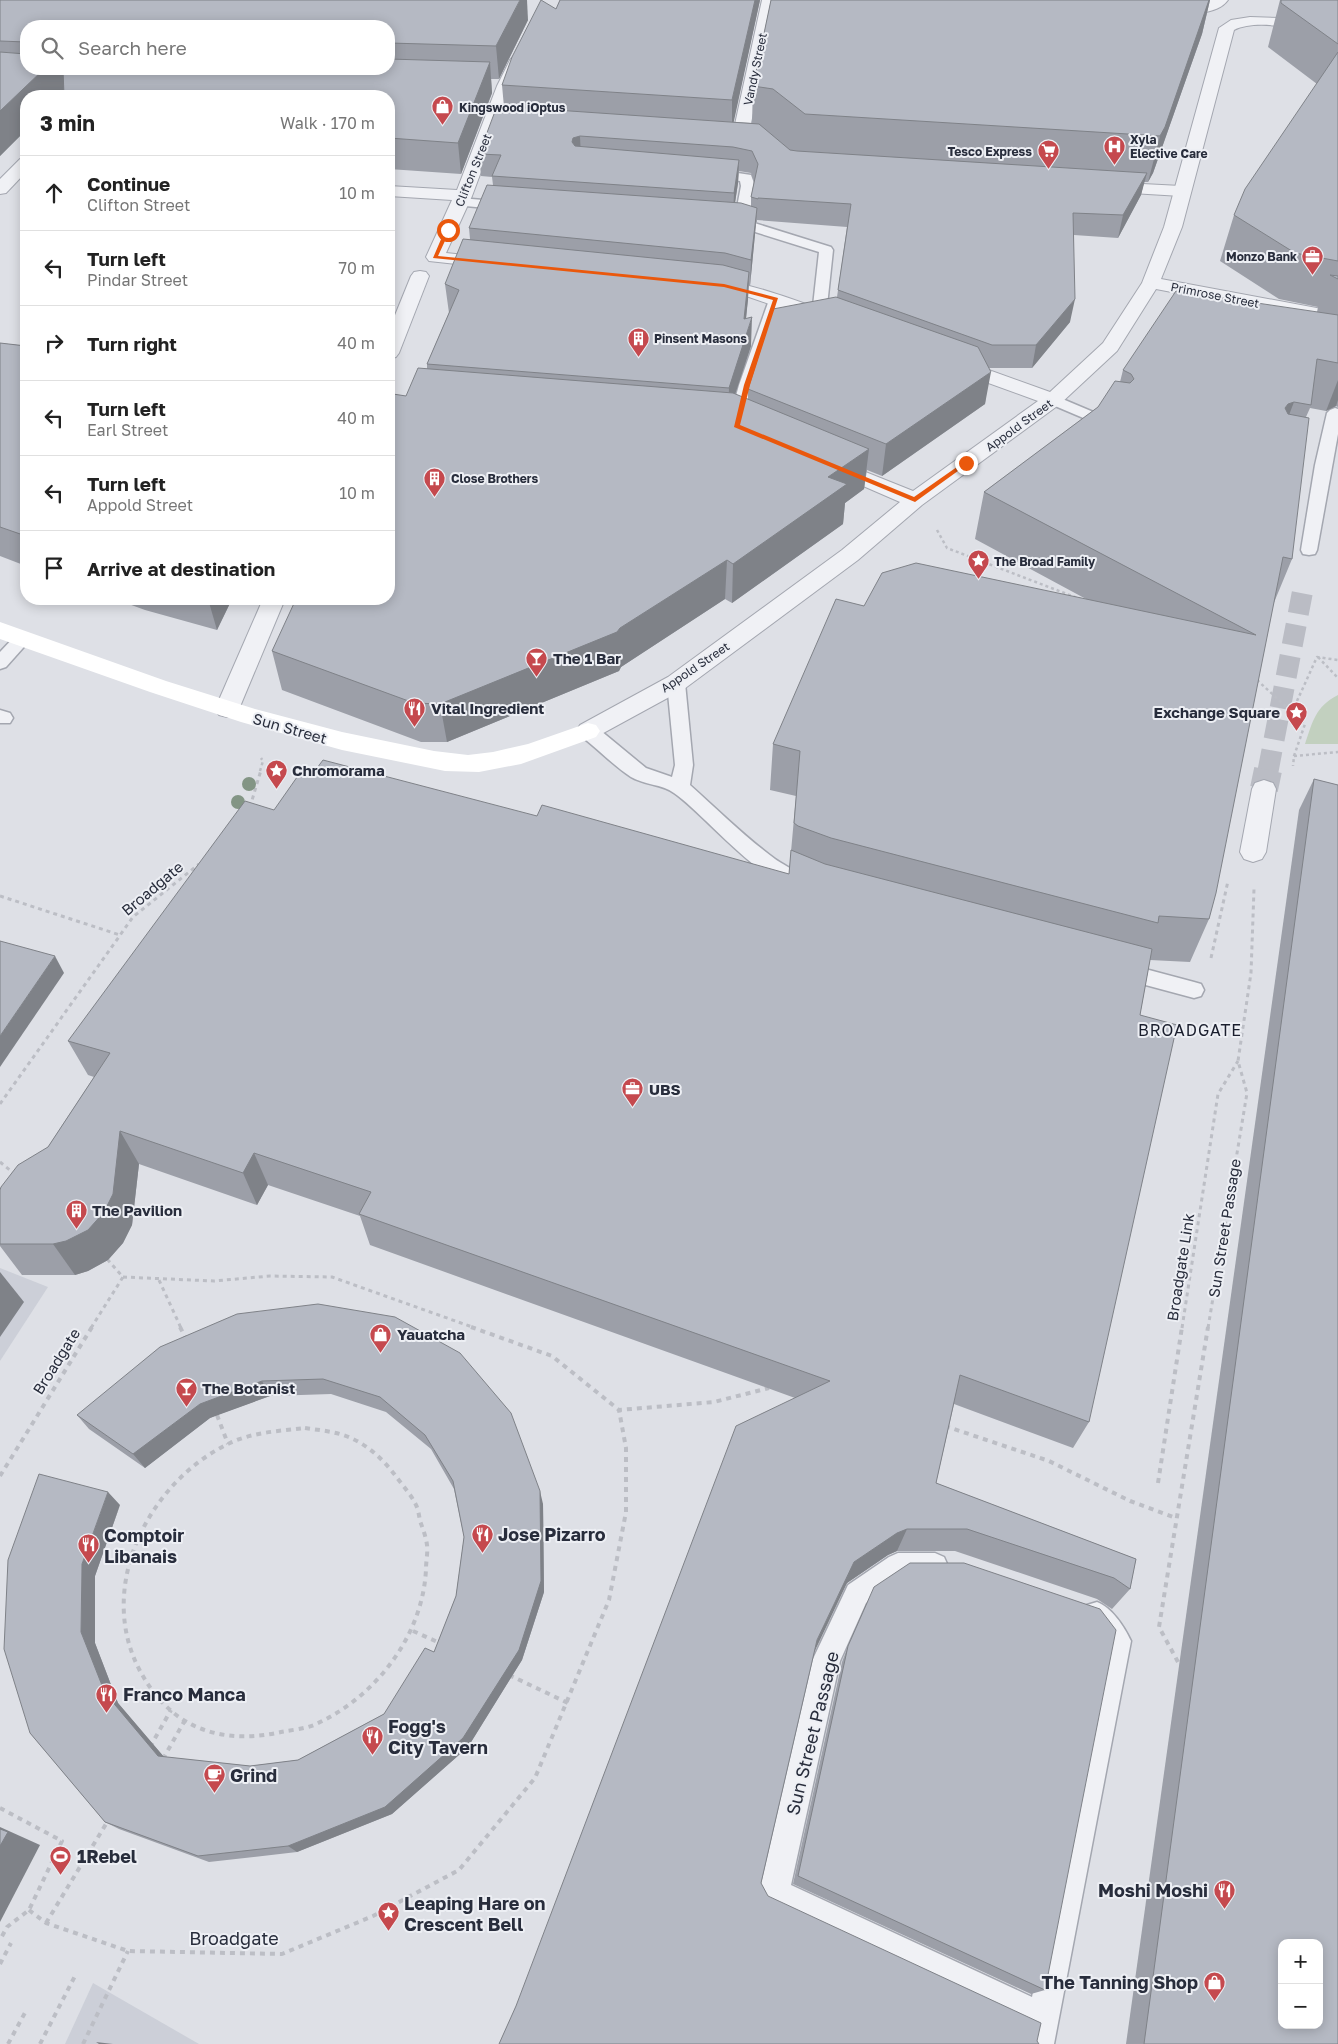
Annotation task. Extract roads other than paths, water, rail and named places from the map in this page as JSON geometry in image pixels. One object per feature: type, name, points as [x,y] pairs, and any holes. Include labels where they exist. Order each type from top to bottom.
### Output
[{"type":"main road","name":"Sun Street","points":[[0,630],[227,710],[335,740],[448,762],[478,764],[514,757],[548,748],[588,731]]},
{"type":"street","points":[[770,0],[781,0]]},
{"type":"street","name":"Vandy Street","points":[[719,136],[748,138],[770,0]]},
{"type":"street","points":[[1153,8],[1183,9],[1216,3]]},
{"type":"street","name":"Appold Street","points":[[588,731],[676,683],[850,556],[915,500],[1054,400],[1110,347],[1151,283],[1173,226],[1227,28],[1233,23],[1257,20],[1338,33]]},
{"type":"street","name":"Clifton Street","points":[[513,265],[435,257],[461,199],[505,86],[526,44]]},
{"type":"street","points":[[486,86],[505,86]]},
{"type":"street","points":[[492,121],[510,122]]},
{"type":"street","points":[[0,190],[20,169]]},
{"type":"street","points":[[1090,186],[1181,191]]},
{"type":"street","points":[[395,192],[461,199]]},
{"type":"street","points":[[395,338],[420,276]]},
{"type":"street","points":[[696,283],[724,286],[776,300],[846,325]]},
{"type":"street","name":"Primrose Street","points":[[1151,283],[1338,318]]},
{"type":"street","points":[[937,358],[1054,400]]},
{"type":"street","points":[[816,459],[915,500]]},
{"type":"street","points":[[227,710],[271,605]]},
{"type":"street","points":[[1253,852],[1264,789]]},
{"type":"lane","points":[[694,172],[732,174],[746,178],[748,186],[736,222],[826,250],[819,315]]},
{"type":"lane","points":[[461,199],[520,207]]},
{"type":"lane","points":[[736,427],[747,385],[776,300]]},
{"type":"lane","points":[[1054,400],[1112,425]]},
{"type":"lane","points":[[1309,550],[1323,465],[1335,413]]},
{"type":"lane","points":[[1304,461],[1323,465]]},
{"type":"lane","points":[[0,663],[22,639]]},
{"type":"lane","points":[[676,683],[684,765],[680,787]]},
{"type":"lane","points":[[588,731],[639,773],[680,787],[754,854],[786,877],[820,891]]},
{"type":"lane","points":[[1099,965],[1194,990]]},
{"type":"lane","name":"Sun Street Passage","points":[[964,1569],[955,1566],[898,1566],[857,1594],[827,1658],[774,1893],[1041,2031],[1117,1640],[1096,1614],[1078,1608]]},
{"type":"tunnel","points":[[1268,771],[1304,584]]},
{"type":"tunnel","points":[[1264,789],[1268,770]]},
{"type":"place","name":"Kingswood iOptus","points":[[443,126]]},
{"type":"place","name":"Xyla Elective Care","points":[[1114,165]]},
{"type":"place","name":"Tesco Express","points":[[1048,170]]},
{"type":"place","name":"Monzo Bank","points":[[1313,275]]},
{"type":"place","name":"Pinsent Masons","points":[[638,357]]},
{"type":"place","name":"Close Brothers","points":[[435,497]]},
{"type":"place","name":"The Broad Family","points":[[978,580]]},
{"type":"place","name":"The 1 Bar","points":[[537,677]]},
{"type":"place","name":"Vital Ingredient","points":[[415,727]]},
{"type":"place","name":"Exchange Square","points":[[1296,731]]},
{"type":"place","name":"Chromorama","points":[[276,789]]},
{"type":"place","name":"UBS","points":[[633,1108]]},
{"type":"place","name":"The Pavilion","points":[[76,1229]]},
{"type":"place","name":"Yauatcha","points":[[381,1353]]},
{"type":"place","name":"The Botanist","points":[[186,1407]]},
{"type":"place","name":"Jose Pizarro","points":[[482,1553]]},
{"type":"place","name":"Comptoir Libanais","points":[[88,1564]]},
{"type":"place","name":"Franco Manca","points":[[107,1713]]},
{"type":"place","name":"Fogg's City Tavern","points":[[372,1755]]},
{"type":"place","name":"Grind","points":[[214,1794]]},
{"type":"place","name":"1Rebel","points":[[61,1875]]},
{"type":"place","name":"Moshi Moshi","points":[[1224,1909]]},
{"type":"place","name":"Leaping Hare on Crescent Bell","points":[[388,1932]]},
{"type":"place","name":"The Tanning Shop","points":[[1214,2001]]},
{"type":"district","name":"BROADGATE","points":[[1190,1030]]}]
